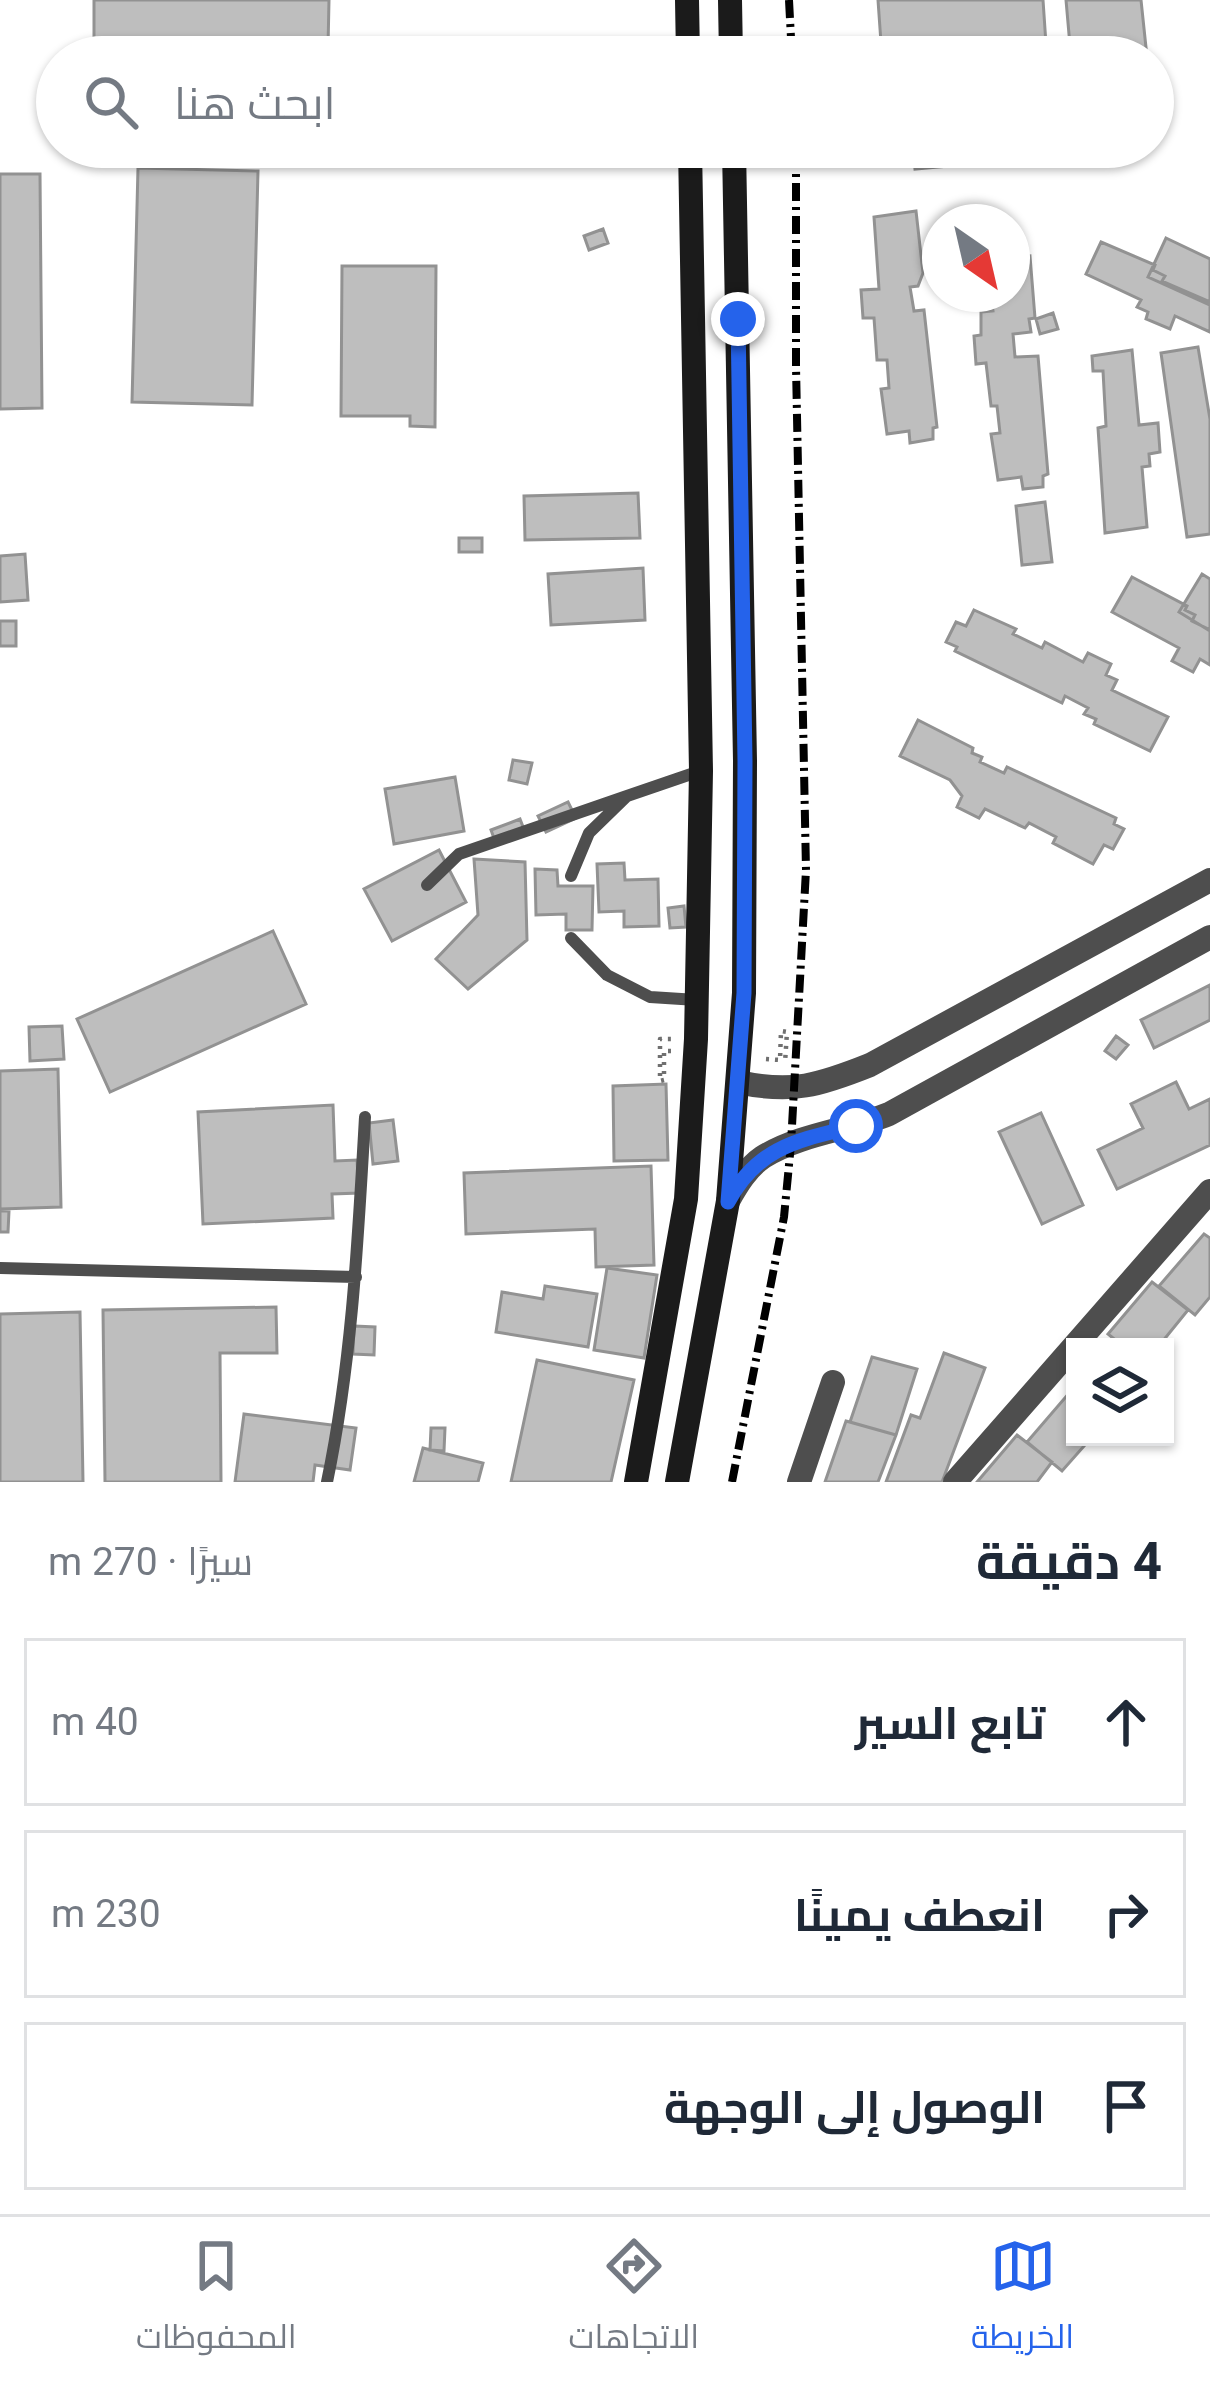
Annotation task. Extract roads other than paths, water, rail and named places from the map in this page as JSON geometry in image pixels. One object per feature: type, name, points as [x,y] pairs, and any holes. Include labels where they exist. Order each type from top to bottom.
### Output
[{"type":"main road","points":[[686,0],[687,36]]},
{"type":"main road","points":[[730,0],[731,36]]},
{"type":"main road","points":[[637,1482],[686,1199],[697,1000],[701,771],[690,168]]},
{"type":"main road","points":[[676,1482],[728,1202],[744,993],[745,761],[734,168]]},
{"type":"street","points":[[738,1082],[794,1088],[870,1066],[1210,880]]},
{"type":"street","points":[[728,1202],[740,1179],[760,1159],[791,1144],[889,1114],[1210,937]]},
{"type":"street","points":[[955,1482],[1210,1191]]},
{"type":"street","points":[[799,1482],[833,1382]]},
{"type":"lane","points":[[427,886],[459,854],[701,771]]},
{"type":"lane","points":[[571,876],[589,833],[627,796]]},
{"type":"lane","points":[[571,938],[607,975],[650,997],[697,1000]]},
{"type":"lane","points":[[327,1482],[356,1276],[365,1117]]},
{"type":"lane","points":[[0,1268],[356,1276]]},
{"type":"railway","points":[[789,0],[791,36]]},
{"type":"railway","points":[[732,1482],[784,1217],[806,870],[796,168]]}]
